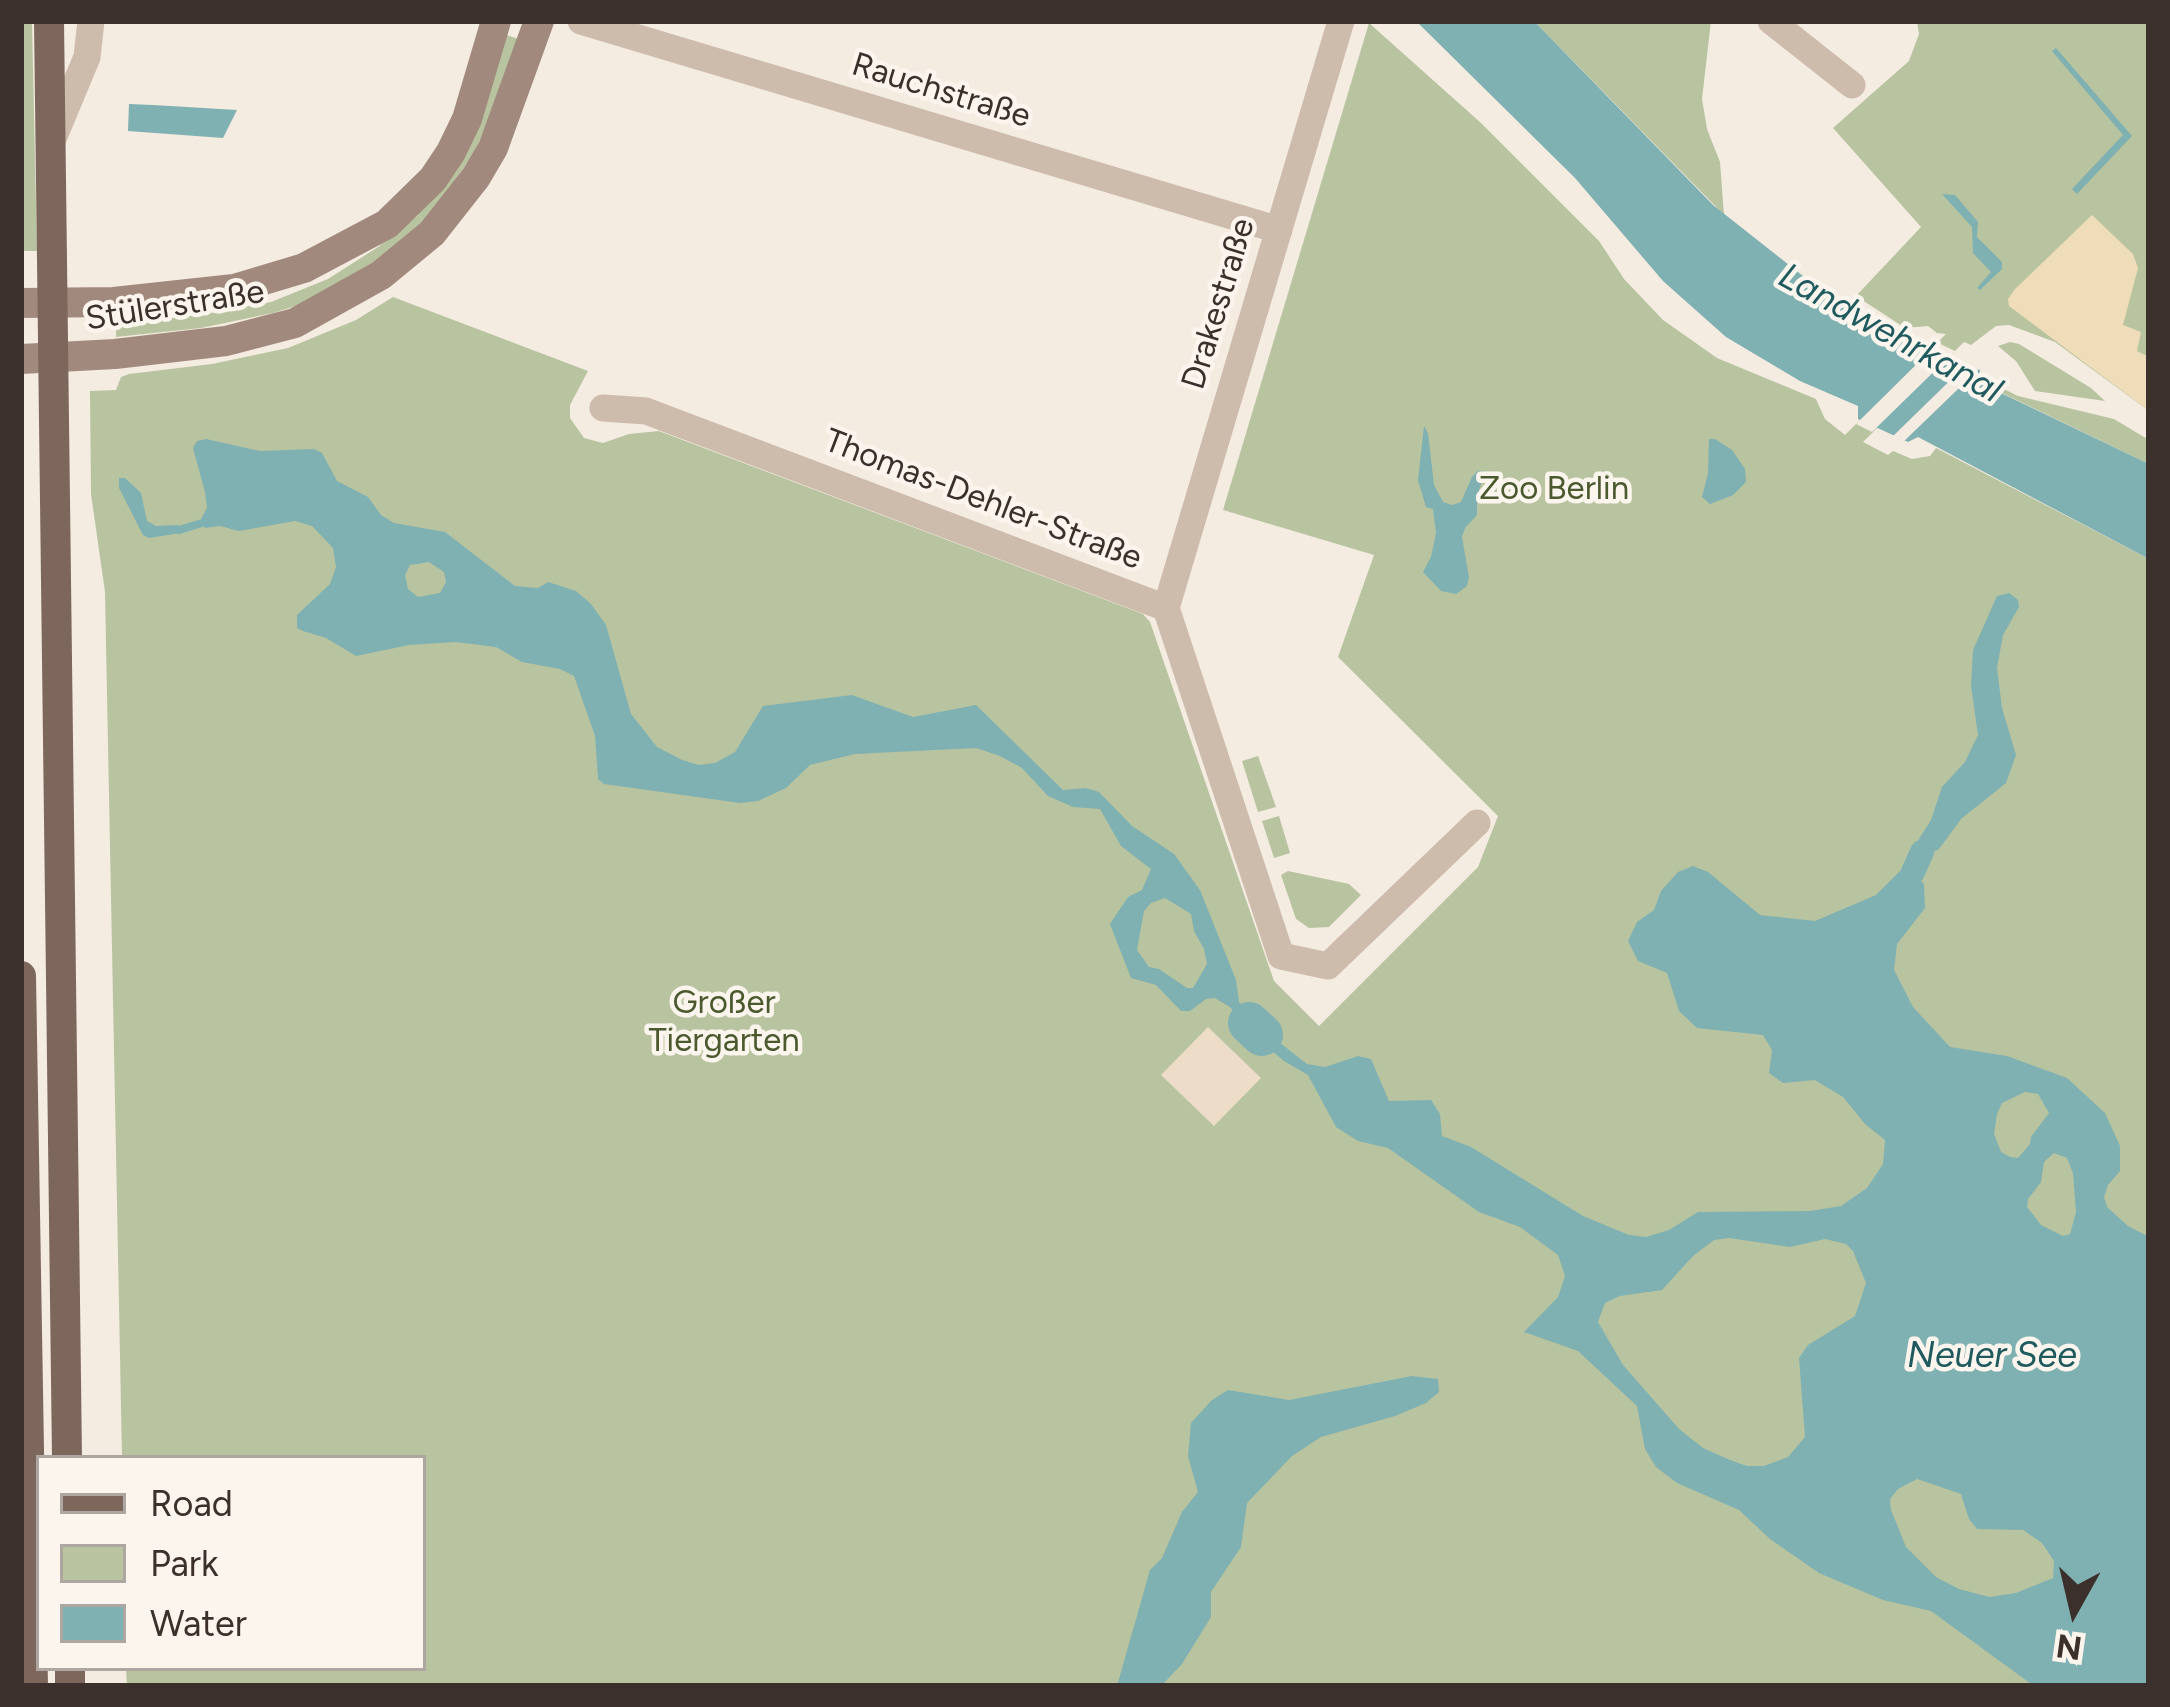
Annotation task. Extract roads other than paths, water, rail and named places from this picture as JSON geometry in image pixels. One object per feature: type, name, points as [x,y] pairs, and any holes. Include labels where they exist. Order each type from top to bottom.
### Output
[{"type":"main road","points":[[49,21],[52,142],[36,303],[36,359],[67,1455]]},
{"type":"main road","name":"Stülerstraße","points":[[36,303],[114,302],[234,289],[304,268],[387,224],[433,179],[451,152],[496,21]]},
{"type":"main road","name":"Stülerstraße","points":[[36,359],[226,341],[295,322],[381,275],[432,233],[476,177],[493,148],[539,21]]},
{"type":"main road","points":[[21,976],[33,1686]]},
{"type":"street","points":[[52,142],[87,57],[91,21]]},
{"type":"street","name":"Rauchstraße","points":[[581,21],[1279,230]]},
{"type":"street","name":"Drakestraße","points":[[1166,608],[1341,21]]},
{"type":"street","points":[[1771,21],[1852,85]]},
{"type":"street","name":"Thomas-Dehler-Straße","points":[[603,408],[646,411],[1166,608],[1281,956],[1328,966],[1477,823]]},
{"type":"water","name":"Landwehrkanal","points":[[1416,21],[1534,21],[1713,205],[1827,295],[1916,350],[1927,344],[1980,370],[1978,380],[2001,393],[2149,464],[2149,559],[1918,437],[1908,442],[1858,419],[1858,406],[1800,381],[1726,337],[1663,281],[1575,178]]},
{"type":"water","points":[[2056,48],[2132,136],[2077,194],[2072,189],[2123,135],[2052,51]]},
{"type":"water","points":[[129,104],[237,110],[223,138],[128,131]]},
{"type":"water","points":[[1942,194],[1955,195],[1978,222],[1977,237],[2002,262],[2002,269],[1980,290],[1977,288],[1991,272],[1973,253],[1972,227]]},
{"type":"water","points":[[1424,426],[1434,485],[1443,502],[1461,502],[1472,477],[1485,471],[1477,515],[1462,537],[1467,586],[1456,594],[1441,591],[1423,572],[1436,533],[1433,509],[1426,507],[1418,480]]},
{"type":"water","points":[[1709,439],[1732,450],[1745,469],[1746,482],[1733,495],[1710,504],[1702,497]]},
{"type":"water","points":[[197,441],[260,451],[314,449],[322,453],[337,481],[368,497],[394,523],[445,532],[515,586],[538,588],[548,582],[576,591],[606,625],[631,714],[657,747],[682,760],[715,763],[735,752],[763,706],[852,695],[913,717],[976,705],[1063,790],[1099,792],[1132,826],[1174,854],[1200,890],[1236,980],[1239,1002],[1253,1019],[1246,1026],[1215,998],[1181,1011],[1156,985],[1131,978],[1110,924],[1128,897],[1142,890],[1151,869],[1121,846],[1100,809],[1073,807],[1048,796],[1022,768],[1000,756],[976,748],[855,754],[810,765],[786,788],[758,801],[740,803],[604,784],[598,779],[595,736],[574,676],[522,662],[496,647],[455,642],[356,656],[297,628],[297,615],[330,584],[336,567],[333,548],[312,526],[295,521],[239,531],[205,528],[201,519],[207,508],[205,492],[193,448]],"holes":[[[429,562],[444,572],[446,582],[440,593],[418,597],[408,589],[405,575],[410,565]],[[1165,898],[1191,914],[1204,949],[1207,964],[1193,988],[1149,967],[1137,950],[1144,911]]]},
{"type":"water","points":[[119,478],[141,493],[147,521],[156,526],[178,525],[180,533],[143,535],[119,488]]},
{"type":"water","points":[[2009,593],[2019,607],[2003,635],[1997,668],[2002,708],[2016,755],[2006,783],[1961,819],[1939,849],[1928,855],[1918,846],[1919,839],[1942,787],[1965,762],[1978,735],[1971,686],[1973,650],[1997,596]]},
{"type":"water","name":"Neuer See","points":[[1693,866],[1708,872],[1760,915],[1815,921],[1876,895],[1904,867],[1913,872],[1924,884],[1925,908],[1897,944],[1894,970],[1913,1007],[1950,1047],[2007,1056],[2067,1078],[2105,1113],[2120,1146],[2120,1171],[2108,1185],[2107,1207],[2149,1237],[2149,1686],[2034,1686],[1931,1611],[1883,1600],[1819,1573],[1770,1539],[1739,1510],[1677,1483],[1656,1467],[1645,1449],[1637,1406],[1578,1351],[1524,1332],[1558,1297],[1565,1276],[1558,1255],[1520,1227],[1479,1212],[1388,1148],[1358,1141],[1336,1127],[1308,1075],[1258,1039],[1266,1032],[1307,1064],[1325,1067],[1358,1056],[1371,1059],[1389,1101],[1431,1100],[1440,1114],[1442,1136],[1471,1147],[1583,1216],[1629,1235],[1646,1237],[1669,1230],[1698,1212],[1810,1211],[1841,1206],[1867,1188],[1883,1164],[1885,1140],[1843,1097],[1815,1080],[1783,1083],[1769,1073],[1772,1050],[1763,1035],[1697,1028],[1679,1011],[1667,973],[1638,961],[1628,941],[1637,922],[1654,910],[1661,891],[1678,872]],"holes":[[[2025,1092],[2038,1094],[2049,1113],[2018,1158],[2001,1152],[1994,1134],[2002,1103]],[[2054,1153],[2067,1158],[2073,1173],[2076,1212],[2070,1234],[2063,1236],[2041,1225],[2027,1207],[2041,1182],[2044,1162]],[[1825,1239],[1846,1244],[1866,1283],[1855,1316],[1808,1345],[1799,1358],[1805,1437],[1788,1457],[1764,1466],[1730,1460],[1703,1448],[1679,1429],[1623,1365],[1598,1322],[1605,1303],[1662,1290],[1714,1240],[1790,1247]],[[1917,1479],[1961,1494],[1977,1529],[2023,1530],[2042,1543],[2054,1561],[2053,1578],[2016,1593],[1989,1597],[1936,1577],[1906,1547],[1891,1510],[1890,1499]]]},
{"type":"water","points":[[1412,1376],[1438,1379],[1439,1392],[1395,1416],[1321,1437],[1292,1456],[1247,1503],[1241,1547],[1211,1592],[1211,1617],[1182,1664],[1161,1686],[1117,1686],[1150,1570],[1162,1558],[1182,1512],[1198,1492],[1188,1456],[1191,1423],[1212,1400],[1228,1390],[1289,1400]]},
{"type":"waterway","points":[[179,530],[202,523]]},
{"type":"waterway","points":[[1913,872],[1922,852]]},
{"type":"waterway","points":[[1249,1023],[1262,1035]]},
{"type":"park label","name":"Zoo Berlin","points":[[1554,489]]},
{"type":"park label","name":"Großer Tiergarten","points":[[724,1022]]}]
